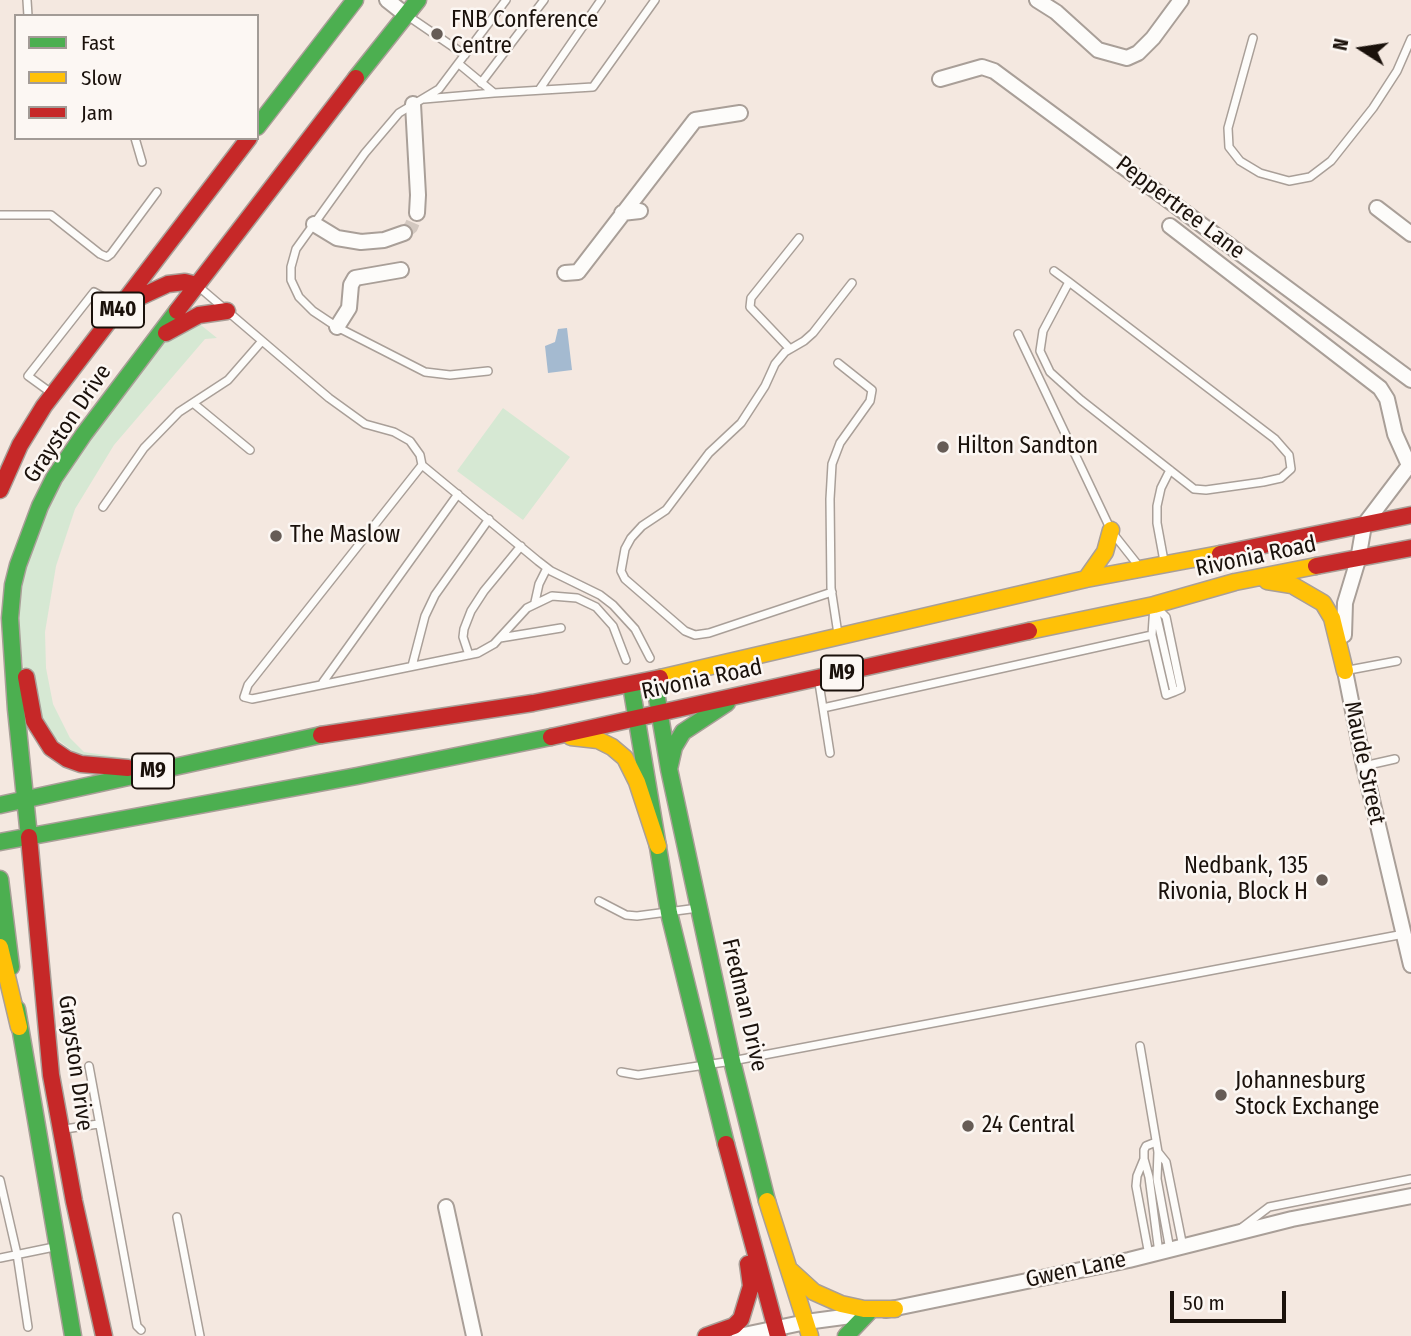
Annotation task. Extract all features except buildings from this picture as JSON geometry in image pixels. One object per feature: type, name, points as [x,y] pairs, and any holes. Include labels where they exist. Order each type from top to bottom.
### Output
[{"type":"main road","points":[[259,124],[355,0]]},
{"type":"main road","name":"Grayston Drive","points":[[104,1336],[61,1130],[47,1041],[11,655],[10,602],[23,550],[37,513],[54,478],[84,433],[266,193],[418,0]]},
{"type":"main road","name":"Grayston Drive","points":[[0,490],[29,429],[247,140]]},
{"type":"main road","points":[[120,306],[168,284],[185,282],[197,285]]},
{"type":"main road","points":[[150,345],[199,315],[228,311]]},
{"type":"main road","name":"Rivonia Road","points":[[0,842],[356,776],[818,679],[1086,579],[1411,515]]},
{"type":"main road","points":[[1086,579],[1105,552],[1111,530]]},
{"type":"main road","name":"Rivonia Road","points":[[0,804],[334,732],[533,703],[631,685],[839,638],[1154,605],[1235,582],[1411,548]]},
{"type":"main road","points":[[1235,582],[1281,583],[1317,597],[1332,618],[1345,671]]},
{"type":"main road","points":[[10,602],[34,721],[48,744],[58,754],[81,764],[152,771]]},
{"type":"main road","name":"Fredman Drive","points":[[654,680],[669,769],[732,1061],[765,1194],[808,1329]]},
{"type":"main road","points":[[631,685],[669,913],[741,1205],[776,1332]]},
{"type":"main road","points":[[669,769],[674,747],[683,732],[741,695]]},
{"type":"main road","points":[[545,738],[578,736],[598,740],[625,758],[634,773],[658,846]]},
{"type":"main road","name":"Grayston Drive","points":[[0,879],[19,1027],[72,1336]]},
{"type":"main road","points":[[0,947],[19,1027]]},
{"type":"main road","points":[[706,1336],[734,1326],[741,1320],[745,1309],[751,1286],[741,1205]]},
{"type":"main road","points":[[784,1257],[790,1270],[801,1282],[824,1298],[864,1309],[895,1309]]},
{"type":"main road","points":[[846,1336],[868,1313]]},
{"type":"street","points":[[387,0],[406,15]]},
{"type":"street","points":[[1037,0],[1056,12],[1098,50],[1127,58],[1138,53],[1153,38],[1181,0]]},
{"type":"street","name":"Peppertree Lane","points":[[940,79],[982,67],[994,71],[1411,380]]},
{"type":"street","points":[[416,213],[418,101]]},
{"type":"street","points":[[595,270],[571,273],[695,120],[740,113]]},
{"type":"street","points":[[663,158],[686,150]]},
{"type":"street","points":[[1377,208],[1411,234]]},
{"type":"street","points":[[622,213],[640,211]]},
{"type":"street","points":[[314,224],[337,238],[361,242],[384,240],[404,233]]},
{"type":"street","points":[[1170,226],[1380,388],[1387,399],[1395,434],[1410,464],[1364,525]]},
{"type":"street","points":[[337,327],[349,308],[351,285],[355,278],[401,270]]},
{"type":"street","name":"Maude Street","points":[[1364,525],[1344,613],[1345,671],[1364,766],[1411,965]]},
{"type":"street","name":"Gwen Lane","points":[[739,1336],[808,1329],[868,1313],[1165,1251],[1293,1219],[1411,1195]]},
{"type":"street","points":[[446,1207],[474,1336]]},
{"type":"lane","points":[[488,371],[450,375],[425,372],[337,327],[299,297],[291,280],[291,267],[296,249],[365,153],[399,113],[439,89],[506,0]]},
{"type":"lane","points":[[481,83],[544,0]]},
{"type":"lane","points":[[539,90],[601,0]]},
{"type":"lane","points":[[418,101],[593,87],[655,0]]},
{"type":"lane","points":[[406,15],[465,55]]},
{"type":"lane","points":[[1253,38],[1228,128],[1229,147],[1240,161],[1260,173],[1289,181],[1310,177],[1331,161],[1373,108],[1397,71],[1411,39]]},
{"type":"lane","points":[[459,64],[494,93]]},
{"type":"lane","points":[[136,140],[142,162]]},
{"type":"lane","points":[[0,215],[51,215],[107,257],[157,192]]},
{"type":"lane","points":[[790,349],[750,307],[751,298],[799,238]]},
{"type":"lane","points":[[1054,271],[1069,282],[1275,439],[1285,448],[1292,467],[1286,475],[1273,480],[1200,490],[1190,487],[1081,400],[1050,372],[1040,351],[1041,339],[1069,282]]},
{"type":"lane","points":[[832,592],[709,633],[695,635],[685,631],[625,579],[621,571],[625,549],[631,538],[642,526],[666,510],[709,453],[741,423],[765,386],[775,364],[790,349],[813,333],[852,283]]},
{"type":"lane","points":[[197,285],[317,389],[365,424],[394,432],[410,441],[420,456],[422,465],[547,568],[600,595],[635,629],[650,658]]},
{"type":"lane","points":[[54,394],[28,376],[94,292],[120,306]]},
{"type":"lane","points":[[1018,334],[1111,530],[1142,570]]},
{"type":"lane","points":[[103,508],[144,448],[180,412],[228,380],[262,341]]},
{"type":"lane","points":[[838,363],[872,390],[870,401],[834,452],[830,499],[832,592],[839,638]]},
{"type":"lane","points":[[193,403],[250,450]]},
{"type":"lane","points":[[422,465],[248,685],[244,694],[248,699],[485,650],[500,638],[521,613],[552,596],[585,600],[596,607],[613,626],[626,660]]},
{"type":"lane","points":[[1165,565],[1157,523],[1157,506],[1161,488],[1170,470]]},
{"type":"lane","points":[[322,683],[458,494]]},
{"type":"lane","points":[[412,666],[425,616],[435,595],[489,519]]},
{"type":"lane","points":[[469,655],[463,637],[471,611],[521,546]]},
{"type":"lane","points":[[535,603],[539,584],[547,568]]},
{"type":"lane","points":[[1154,605],[1174,692],[1166,695],[1152,635],[1154,605]]},
{"type":"lane","points":[[500,638],[561,628]]},
{"type":"lane","points":[[823,708],[1152,635]]},
{"type":"lane","points":[[1345,671],[1397,661]]},
{"type":"lane","points":[[818,679],[830,753]]},
{"type":"lane","points":[[1364,766],[1395,759]]},
{"type":"lane","points":[[599,901],[626,915],[669,913],[699,908]]},
{"type":"lane","points":[[621,1072],[638,1075],[732,1061],[1404,934]]},
{"type":"lane","points":[[1140,1046],[1158,1152],[1157,1179],[1165,1251]]},
{"type":"lane","points":[[89,1066],[137,1326],[141,1330]]},
{"type":"lane","points":[[61,1130],[99,1124]]},
{"type":"lane","points":[[1156,1142],[1146,1146],[1136,1186],[1165,1251]]},
{"type":"lane","points":[[1158,1152],[1166,1162],[1165,1251]]},
{"type":"lane","points":[[1144,1159],[1165,1251]]},
{"type":"lane","points":[[1234,1234],[1269,1207],[1411,1179]]},
{"type":"lane","points":[[0,1180],[17,1254],[28,1327]]},
{"type":"lane","points":[[177,1217],[200,1336]]},
{"type":"lane","points":[[0,1258],[57,1246]]},
{"type":"green space","points":[[176,305],[217,338],[205,339],[114,445],[75,509],[56,566],[45,632],[46,668],[53,704],[70,738],[84,752],[132,759],[99,770],[32,721],[13,601],[34,523]]},
{"type":"green space","points":[[503,408],[570,457],[523,520],[457,471]]},
{"type":"water","points":[[567,328],[572,370],[548,373],[545,346],[555,342],[558,329]]},
{"type":"tunnel","points":[[404,233],[411,227],[417,213]]},
{"type":"traffic: fast","points":[[259,124],[355,0]]},
{"type":"traffic: fast","points":[[356,78],[418,0]]},
{"type":"traffic: fast","points":[[29,837],[10,618],[18,565],[40,506],[54,478],[177,311]]},
{"type":"traffic: fast","points":[[654,680],[669,769],[732,1061],[767,1201]]},
{"type":"traffic: fast","points":[[631,685],[669,913],[726,1144]]},
{"type":"traffic: fast","points":[[669,769],[674,747],[683,732],[727,703]]},
{"type":"traffic: fast","points":[[0,805],[321,735]]},
{"type":"traffic: fast","points":[[0,842],[551,737]]},
{"type":"traffic: fast","points":[[0,879],[11,967]]},
{"type":"traffic: fast","points":[[17,1009],[73,1336]]},
{"type":"traffic: fast","points":[[846,1336],[868,1313]]},
{"type":"traffic: slow","points":[[1086,579],[1105,552],[1111,530]]},
{"type":"traffic: slow","points":[[660,678],[1086,579],[1220,554]]},
{"type":"traffic: slow","points":[[1029,631],[1154,605],[1235,582],[1316,566]]},
{"type":"traffic: slow","points":[[1267,581],[1292,585],[1323,603],[1332,618],[1345,671]]},
{"type":"traffic: slow","points":[[571,737],[598,740],[625,758],[637,782],[658,846]]},
{"type":"traffic: slow","points":[[0,947],[19,1027]]},
{"type":"traffic: slow","points":[[767,1201],[810,1336]]},
{"type":"traffic: slow","points":[[791,1271],[814,1292],[841,1304],[864,1309],[895,1309]]},
{"type":"traffic: jam","points":[[177,311],[356,78]]},
{"type":"traffic: jam","points":[[0,490],[20,445],[44,406],[247,140]]},
{"type":"traffic: jam","points":[[125,304],[168,284],[185,282],[197,285]]},
{"type":"traffic: jam","points":[[166,333],[199,315],[227,311]]},
{"type":"traffic: jam","points":[[1220,554],[1411,515]]},
{"type":"traffic: jam","points":[[1316,566],[1411,548]]},
{"type":"traffic: jam","points":[[551,737],[1029,631]]},
{"type":"traffic: jam","points":[[26,677],[34,721],[51,748],[67,759],[81,764],[128,768]]},
{"type":"traffic: jam","points":[[321,735],[533,703],[660,678]]},
{"type":"traffic: jam","points":[[29,837],[51,1075],[74,1201],[104,1336]]},
{"type":"traffic: jam","points":[[726,1144],[778,1336]]},
{"type":"traffic: jam","points":[[706,1336],[734,1326],[741,1319],[751,1286],[748,1264]]},
{"type":"place","name":"FNB Conference Centre","points":[[437,34]]},
{"type":"place","name":"Hilton Sandton","points":[[943,447]]},
{"type":"place","name":"The Maslow","points":[[276,536]]},
{"type":"place","name":"Nedbank, 135 Rivonia, Block H","points":[[1322,880]]},
{"type":"place","name":"Johannesburg Stock Exchange","points":[[1221,1095]]},
{"type":"place","name":"24 Central","points":[[968,1126]]}]
